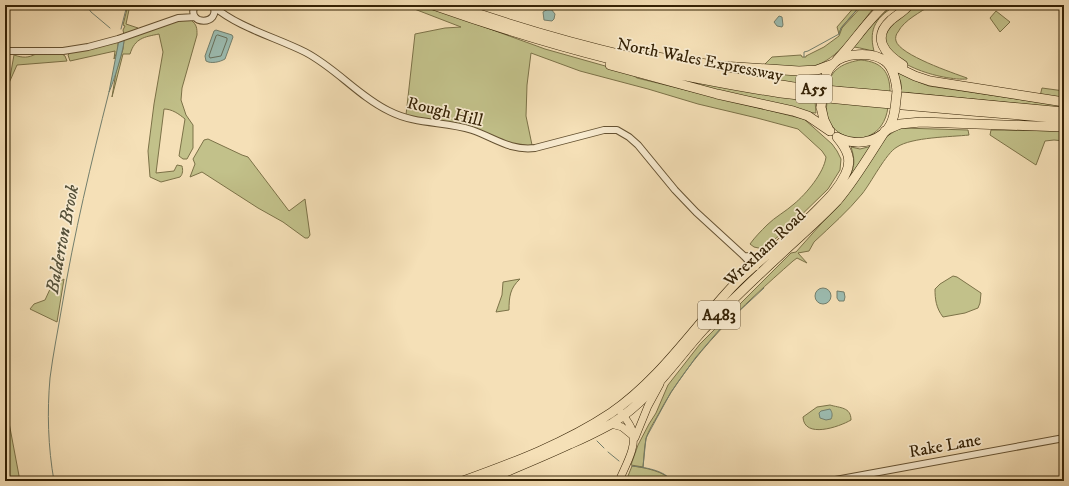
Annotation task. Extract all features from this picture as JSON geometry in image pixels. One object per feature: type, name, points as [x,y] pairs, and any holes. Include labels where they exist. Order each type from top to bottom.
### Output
[{"type":"highway","name":"North Wales Expressway","points":[[433,5],[514,33],[591,55],[658,71],[780,92],[1064,119]]},
{"type":"highway","name":"North Wales Expressway","points":[[453,5],[568,42],[661,65],[782,86],[1064,112]]},
{"type":"highway","points":[[834,134],[824,120],[821,107],[824,83],[828,70],[885,5]]},
{"type":"highway","points":[[887,130],[896,109],[897,92],[894,76],[877,47],[877,31],[886,17],[904,5]]},
{"type":"highway","points":[[908,5],[885,27],[882,33],[882,42],[887,53],[912,70],[930,77],[968,86]]},
{"type":"highway","points":[[514,33],[565,52],[624,70],[717,94],[793,111],[808,116],[845,140],[861,142],[874,138],[900,124],[921,122],[1064,127]]},
{"type":"highway","points":[[568,42],[624,53],[737,67],[799,71],[817,70],[860,54],[871,55],[915,76],[930,81],[1064,102]]},
{"type":"highway","name":"Wrexham Road","points":[[621,412],[647,395],[703,330],[778,256],[823,216],[838,199],[887,130]]},
{"type":"highway","name":"Wrexham Road","points":[[621,412],[753,266],[768,255],[806,221],[830,197],[845,175],[849,163],[847,150],[834,134]]},
{"type":"highway","name":"A483","points":[[484,481],[546,455],[611,424],[621,412]]},
{"type":"highway","name":"A483","points":[[463,481],[514,461],[621,412]]},
{"type":"main road","points":[[619,481],[630,454],[633,439],[648,406],[664,377]]},
{"type":"main road","points":[[621,412],[631,427],[633,439]]},
{"type":"main road","points":[[611,424],[622,427],[633,439]]},
{"type":"street","points":[[212,18],[214,12],[213,5]]},
{"type":"street","name":"Rough Hill","points":[[213,5],[229,18],[310,55],[377,105],[406,118],[472,130],[524,150],[604,130],[616,130],[629,137],[638,145],[675,190],[753,266]]},
{"type":"street","points":[[194,6],[193,11],[195,17]]},
{"type":"street","points":[[5,51],[63,51],[88,47],[118,39],[178,18],[194,6]]},
{"type":"street","name":"Rough Hill","points":[[178,18],[195,17],[198,20],[204,21],[220,17],[229,18]]},
{"type":"street","points":[[744,256],[761,257],[768,255]]},
{"type":"street","points":[[753,266],[762,267],[778,256]]},
{"type":"street","name":"Rake Lane","points":[[830,481],[1064,438]]},
{"type":"shaded area","points":[[128,5],[130,5],[126,24],[138,28],[136,31],[124,35],[123,30],[125,26],[123,25]]},
{"type":"shaded area","points":[[404,5],[424,5],[545,49],[630,73],[637,78],[804,119],[832,144],[837,151],[841,159],[840,170],[828,189],[786,230],[763,249],[754,247],[750,244],[754,239],[770,222],[791,207],[804,195],[814,183],[825,163],[826,157],[822,151],[798,129],[698,104],[580,71],[531,53],[527,85],[526,116],[532,145],[520,147],[494,137],[406,115],[415,34],[445,28],[461,27]]},
{"type":"shaded area","points":[[856,5],[861,5],[841,28],[839,34],[837,27]]},
{"type":"shaded area","points":[[863,5],[876,5],[850,39],[826,61],[817,65],[805,67],[764,65],[772,57],[801,55],[802,57],[806,57],[824,47],[839,36],[842,28]]},
{"type":"shaded area","points":[[892,5],[897,5],[879,18],[873,29],[872,43],[874,51],[854,47],[876,19]]},
{"type":"shaded area","points":[[917,5],[931,5],[904,24],[897,34],[896,41],[907,52],[917,58],[967,79],[943,77],[914,68],[901,61],[891,53],[885,43],[885,31],[906,12]]},
{"type":"shaded area","points":[[996,11],[1010,22],[1000,32],[990,18]]},
{"type":"shaded area","points":[[191,20],[196,27],[197,35],[182,88],[181,100],[186,115],[193,125],[193,148],[187,159],[183,159],[179,156],[185,119],[173,111],[164,109],[156,173],[174,171],[177,165],[182,166],[183,170],[180,177],[161,182],[150,177],[148,151],[163,52],[159,34],[137,41],[130,54],[123,54],[112,97],[116,72],[123,49],[124,39],[176,21]]},
{"type":"shaded area","points":[[118,40],[118,50],[114,59],[115,51],[70,61],[68,55],[71,52]]},
{"type":"shaded area","points":[[36,54],[62,54],[65,56],[67,61],[17,65],[9,83],[14,55],[25,57]]},
{"type":"shaded area","points":[[861,60],[874,63],[883,69],[890,85],[890,92],[829,86],[832,75],[839,67]]},
{"type":"shaded area","points":[[687,68],[813,74],[819,77],[817,86]]},
{"type":"shaded area","points":[[639,71],[815,101],[816,113],[804,112]]},
{"type":"shaded area","points":[[897,72],[929,86],[1064,106],[1064,108],[901,92],[901,83]]},
{"type":"shaded area","points":[[1042,88],[1064,91],[1064,99],[1040,96]]},
{"type":"shaded area","points":[[827,102],[888,107],[883,122],[875,132],[864,137],[853,138],[842,134],[833,127],[827,116]]},
{"type":"shaded area","points":[[903,128],[968,130],[969,135],[922,139],[904,144],[893,150],[883,162],[866,189],[851,206],[814,242],[809,251],[798,253],[807,263],[797,258],[793,261],[736,313],[701,351],[671,393],[647,436],[645,442],[643,467],[631,465],[638,445],[656,413],[668,385],[700,344],[791,253],[796,252],[828,216],[887,136]]},
{"type":"shaded area","points":[[991,130],[1064,131],[1064,141],[1045,141],[1036,165],[990,135]]},
{"type":"shaded area","points":[[208,139],[248,157],[289,211],[305,199],[310,235],[308,238],[305,238],[283,222],[258,208],[202,172],[190,177],[195,164],[193,159],[204,140]]},
{"type":"shaded area","points":[[872,146],[844,187],[850,177],[854,163],[851,147],[860,149]]},
{"type":"shaded area","points":[[953,276],[957,277],[981,293],[980,303],[978,308],[965,313],[943,317],[936,303],[935,289]]},
{"type":"shaded area","points":[[64,279],[57,322],[30,309],[34,304],[45,300],[51,287]]},
{"type":"shaded area","points":[[520,279],[514,286],[511,293],[509,310],[496,312],[502,295],[503,282]]},
{"type":"shaded area","points":[[5,405],[7,412],[20,481],[5,481]]},
{"type":"shaded area","points":[[830,405],[847,410],[851,416],[851,420],[839,426],[823,429],[809,428],[805,424],[803,417],[817,407]]},
{"type":"shaded area","points":[[632,466],[654,470],[673,481],[626,481]]},
{"type":"water","points":[[551,9],[555,14],[552,21],[544,20],[543,12]]},
{"type":"water","points":[[779,16],[782,17],[782,27],[777,26],[774,22]]},
{"type":"water","points":[[216,30],[232,35],[233,37],[225,59],[216,62],[208,62],[206,61],[205,56],[214,31]]},
{"type":"water","points":[[124,39],[123,49],[109,92],[119,40]]},
{"type":"water","points":[[823,288],[830,293],[831,296],[826,303],[823,304],[816,299],[815,296],[820,289]]},
{"type":"water","points":[[837,291],[844,292],[844,301],[839,301],[837,298]]},
{"type":"water","points":[[830,409],[832,414],[831,419],[826,420],[820,418],[819,413],[821,411]]},
{"type":"waterway","points":[[86,5],[91,12],[110,28]]},
{"type":"waterway","name":"Balderton Brook","points":[[121,29],[127,5]]},
{"type":"waterway","points":[[804,57],[804,52],[839,34],[841,28],[861,5]]},
{"type":"waterway","name":"Balderton Brook","points":[[54,481],[50,455],[48,417],[51,369],[77,225],[109,92]]},
{"type":"waterway","points":[[643,467],[646,438],[671,392],[696,357],[720,329],[764,288]]},
{"type":"waterway","points":[[597,441],[604,448]]},
{"type":"waterway","points":[[608,452],[619,461]]},
{"type":"waterway","points":[[632,466],[647,468],[659,472],[664,474],[671,481]]},
{"type":"waterway","points":[[867,481],[891,478]]}]
